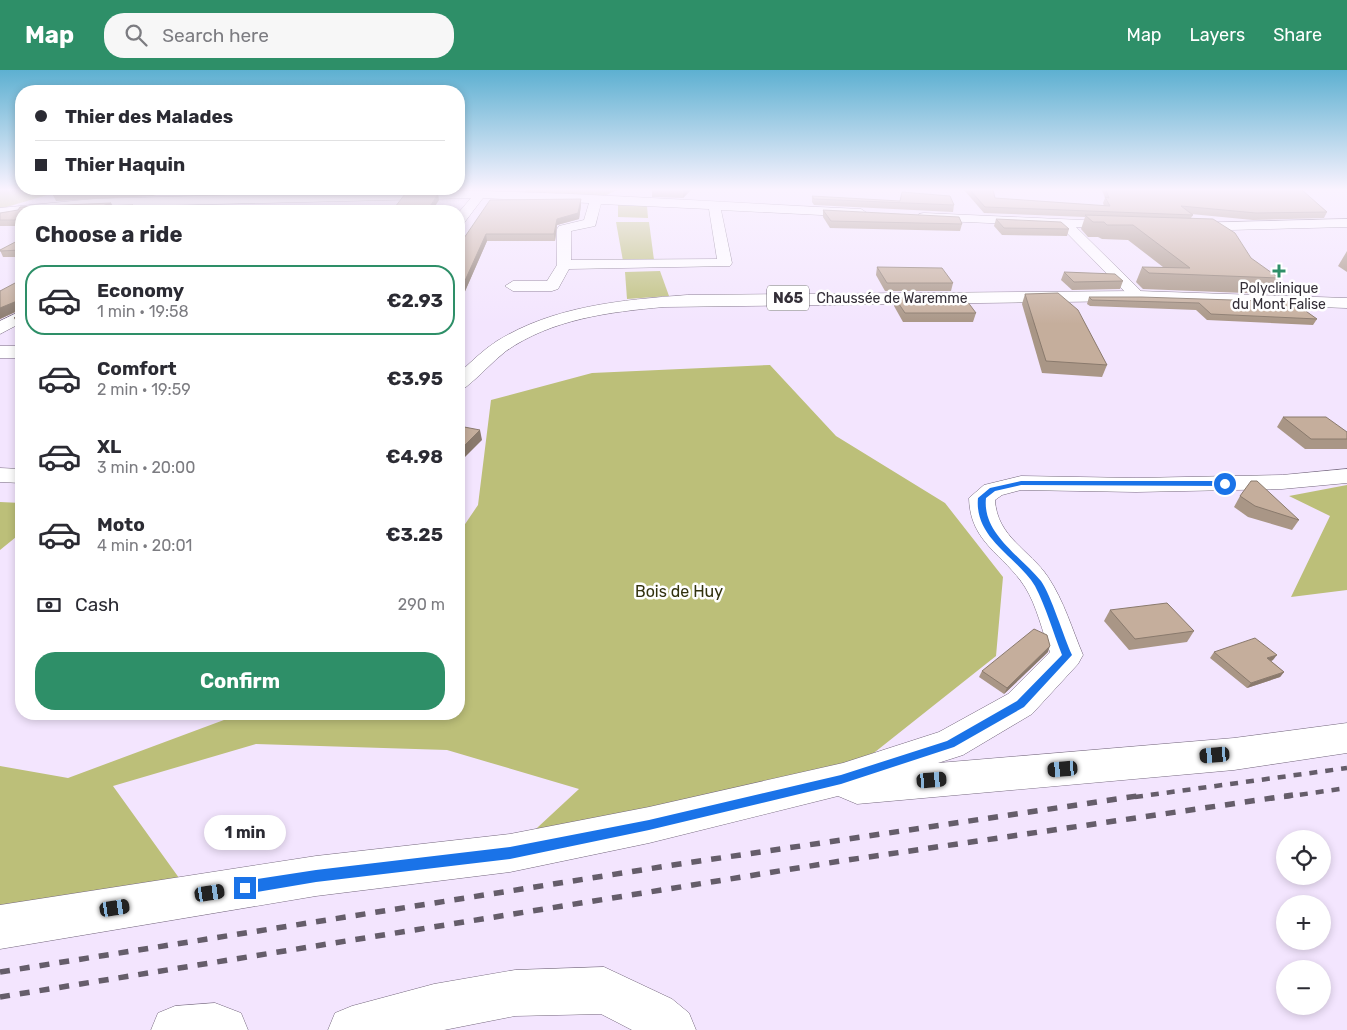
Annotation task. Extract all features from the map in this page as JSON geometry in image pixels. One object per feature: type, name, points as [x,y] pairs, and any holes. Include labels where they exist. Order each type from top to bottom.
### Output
[{"type":"street","points":[[513,286],[552,286],[564,265],[564,235]]},
{"type":"street","points":[[564,265],[725,263],[720,235]]},
{"type":"street","points":[[1076,235],[1138,296]]},
{"type":"street","name":"Chaussée de Waremme","points":[[465,378],[502,346],[538,328],[594,311],[649,303],[687,300],[1138,296],[1347,303]]},
{"type":"street","points":[[0,329],[15,320]]},
{"type":"street","points":[[0,352],[15,352]]},
{"type":"street","points":[[0,475],[15,476]]},
{"type":"street","points":[[0,927],[316,876],[510,853],[649,825],[841,780],[950,744],[1020,704],[1067,655],[1038,584],[996,540],[980,511],[982,498],[993,490],[1021,483],[1136,485],[1282,482],[1347,476]]},
{"type":"street","points":[[841,780],[857,787],[1224,755],[1347,738]]},
{"type":"street","points":[[352,1030],[434,1008],[515,993],[604,990],[654,1016],[672,1030]]},
{"type":"street","points":[[175,1030],[215,1028],[224,1030]]},
{"type":"green space","points":[[618,235],[651,235],[654,260],[623,261]]},
{"type":"green space","points":[[660,271],[669,296],[627,299],[625,272]]},
{"type":"green space","name":"Bois de Huy","points":[[770,365],[836,436],[945,503],[1003,577],[996,656],[841,779],[510,853],[579,789],[447,750],[256,744],[113,786],[192,896],[0,927],[0,766],[68,778],[224,720],[465,720],[465,524],[478,505],[491,400],[592,373]]},
{"type":"green space","points":[[1347,485],[1347,590],[1291,597],[1330,516],[1289,496]]},
{"type":"green space","points":[[0,502],[15,503],[15,538],[0,550]]},
{"type":"building","points":[[466,235],[486,235],[465,281]]},
{"type":"building","points":[[1146,235],[1236,235],[1251,258],[1279,278],[1149,273],[1142,267],[1190,268]]},
{"type":"building","points":[[15,242],[15,250],[0,250]]},
{"type":"building","points":[[877,267],[942,268],[953,283],[887,283]]},
{"type":"building","points":[[1064,272],[1115,274],[1123,281],[1074,282]]},
{"type":"building","points":[[15,283],[15,302],[0,308],[0,291]]},
{"type":"building","points":[[1058,293],[1078,310],[1107,365],[1046,361],[1025,294]]},
{"type":"building","points":[[964,297],[976,313],[905,313],[895,298]]},
{"type":"building","points":[[1089,297],[1293,302],[1317,319],[1211,314],[1199,303],[1092,300]]},
{"type":"building","points":[[1283,417],[1326,417],[1347,432],[1347,439],[1311,439]]},
{"type":"building","points":[[465,427],[480,430],[465,445]]},
{"type":"building","points":[[1251,481],[1257,481],[1299,520],[1255,506],[1240,496]]},
{"type":"building","points":[[1167,603],[1194,631],[1135,639],[1110,610]]},
{"type":"building","points":[[1034,629],[1047,635],[1050,646],[1007,688],[982,671]]},
{"type":"building","points":[[1255,638],[1277,655],[1267,658],[1284,672],[1251,683],[1214,652]]},
{"type":"railway","points":[[1135,797],[1347,768]]},
{"type":"railway","points":[[1284,797],[1347,788]]},
{"type":"railway","points":[[0,972],[673,865],[1144,795]]},
{"type":"railway","points":[[0,997],[841,861],[1293,795]]},
{"type":"place","name":"Polyclinique du Mont Falise","points":[[1279,271]]},
{"type":"route","points":[[245,888],[316,876],[510,853],[649,825],[841,780],[950,744],[1020,704],[1067,655],[1038,584],[996,540],[980,511],[982,498],[993,490],[1021,483],[1225,484]]}]
